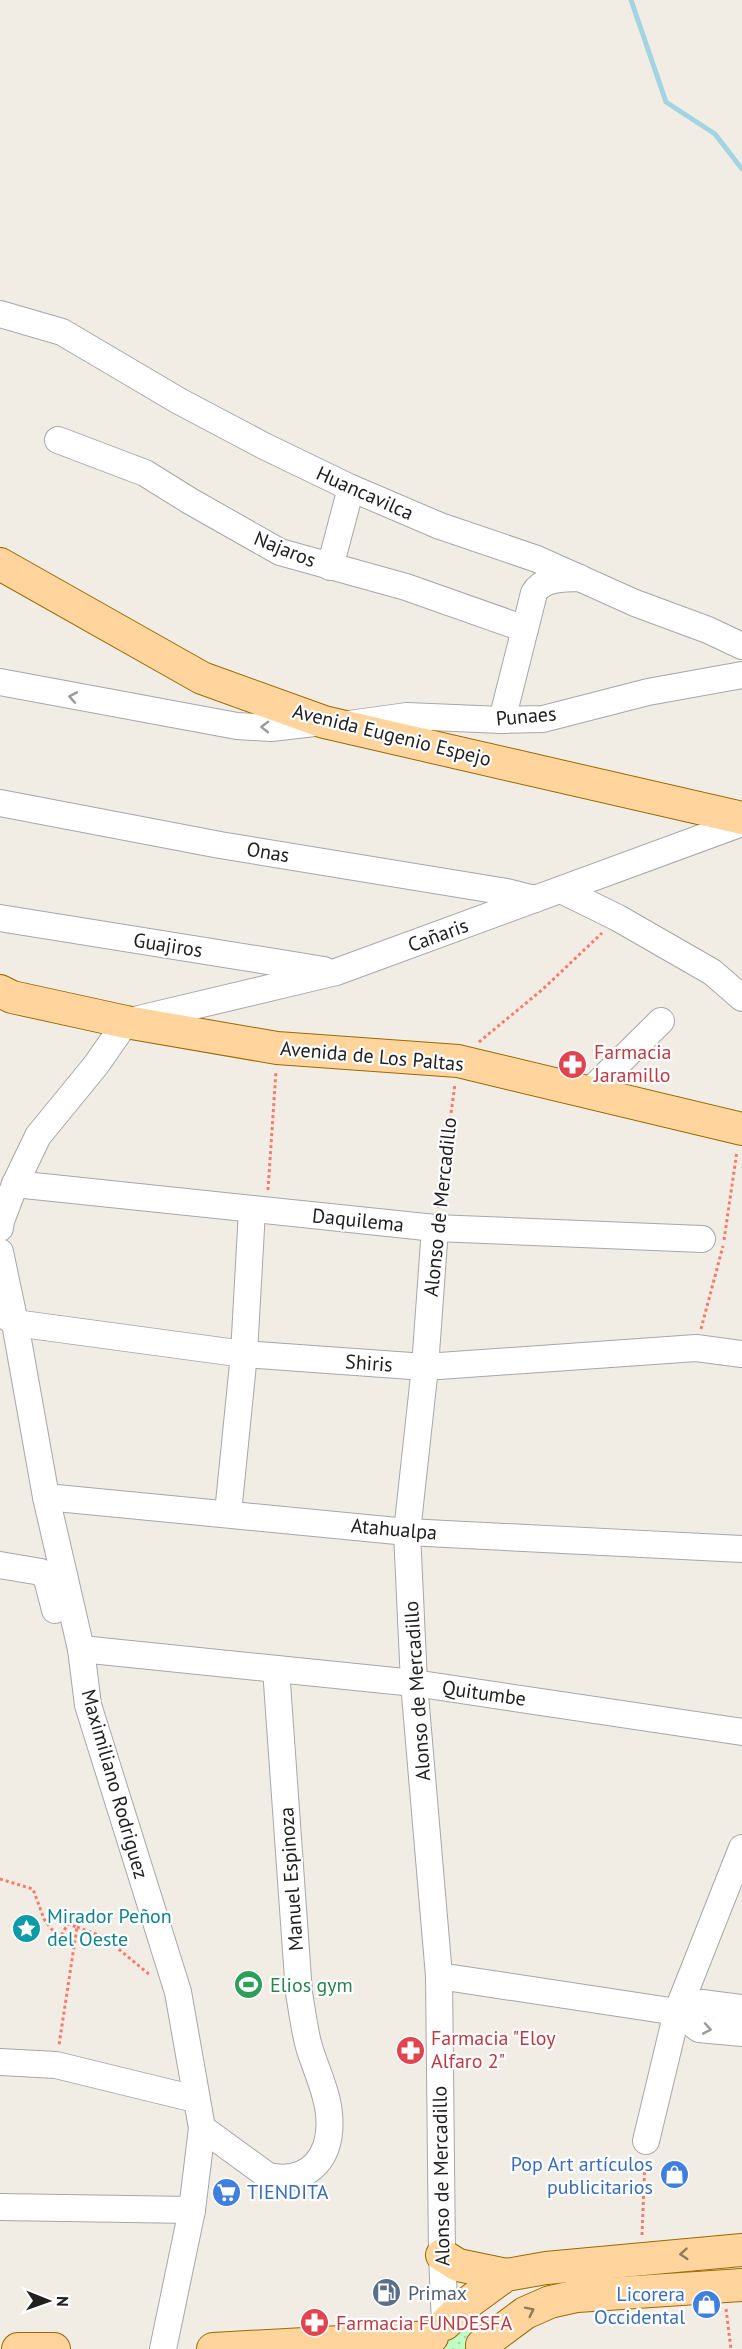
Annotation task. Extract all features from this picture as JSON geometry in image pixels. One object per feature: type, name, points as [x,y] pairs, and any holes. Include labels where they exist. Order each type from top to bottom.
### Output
[{"type":"main road","name":"Avenida Eugenio Espejo","points":[[0,564],[202,678],[333,724],[742,818]]},
{"type":"main road","name":"Avenida de Los Paltas","points":[[0,991],[12,997],[126,1022],[277,1048],[458,1061],[742,1129]]},
{"type":"main road","points":[[442,2254],[458,2265],[506,2275],[641,2257],[742,2250]]},
{"type":"main road","points":[[436,2337],[462,2307],[506,2275]]},
{"type":"main road","points":[[213,2349],[436,2337],[457,2322],[468,2325],[478,2333],[482,2347],[525,2313],[550,2302],[577,2296],[732,2286]]},
{"type":"main road","points":[[18,2349],[54,2349]]},
{"type":"street","name":"Huancavilca","points":[[0,314],[62,332],[180,401],[264,446],[351,488],[440,526],[537,559],[635,603],[708,630],[742,646]]},
{"type":"street","name":"Najaros","points":[[58,440],[145,473],[208,512],[280,552],[406,587],[525,629]]},
{"type":"street","points":[[330,567],[351,488]]},
{"type":"street","points":[[502,720],[534,593],[538,586],[550,581],[581,578]]},
{"type":"street","name":"Punaes","points":[[0,682],[237,726],[271,728],[407,716],[502,720],[543,719],[648,692],[742,675]]},
{"type":"street","name":"Onas","points":[[0,803],[220,845],[507,892],[535,899]]},
{"type":"street","name":"Cañaris","points":[[126,1022],[336,972],[742,823]]},
{"type":"street","points":[[561,890],[618,918],[712,972],[742,998]]},
{"type":"street","name":"Guajiros","points":[[0,918],[336,972]]},
{"type":"street","points":[[588,1093],[661,1021]]},
{"type":"street","points":[[0,1228],[15,1184],[38,1136],[96,1065],[126,1022]]},
{"type":"street","name":"Daquilema","points":[[15,1184],[435,1228],[702,1239]]},
{"type":"street","points":[[228,1513],[260,1210]]},
{"type":"street","name":"Alonso de Mercadillo","points":[[435,1228],[425,1367],[407,1532],[414,1683],[439,1976],[442,2254],[436,2337]]},
{"type":"street","name":"Maximiliano Rodriguez","points":[[0,1252],[8,1317],[81,1648],[88,1705],[178,1992],[195,2099],[202,2128],[192,2211],[163,2349]]},
{"type":"street","name":"Shiris","points":[[8,1317],[243,1354],[425,1367],[696,1348],[742,1354]]},
{"type":"street","name":"Atahualpa","points":[[46,1497],[407,1532],[742,1549]]},
{"type":"street","points":[[0,1565],[41,1572],[47,1579],[74,1688],[88,1705]]},
{"type":"street","name":"Quitumbe","points":[[81,1648],[414,1683],[742,1732]]},
{"type":"street","name":"Manuel Espinoza","points":[[202,2128],[268,2175],[280,2178],[297,2177],[315,2167],[325,2150],[330,2132],[329,2112],[308,2042],[299,1993],[276,1669]]},
{"type":"street","points":[[646,2141],[677,2012],[736,1878],[742,1848]]},
{"type":"street","points":[[439,1976],[677,2012],[702,2003],[742,2008]]},
{"type":"street","points":[[677,2012],[699,2029],[742,2033]]},
{"type":"street","points":[[0,2062],[56,2065],[195,2099]]},
{"type":"street","points":[[0,2207],[192,2211]]},
{"type":"path","points":[[458,1061],[543,989],[618,918]]},
{"type":"path","points":[[260,1210],[277,1048]]},
{"type":"path","name":"Alonso de Mercadillo","points":[[435,1228],[458,1061]]},
{"type":"path","points":[[0,1879],[33,1889],[44,1919],[59,1939],[68,1924],[104,1937],[167,1988],[178,1992]]},
{"type":"path","points":[[56,2065],[77,1927]]},
{"type":"path","points":[[641,2257],[646,2141]]},
{"type":"path","points":[[731,2349],[732,2286]]},
{"type":"green space","points":[[460,2327],[471,2334],[475,2349],[435,2349]]},
{"type":"waterway","points":[[631,0],[666,102],[715,134],[742,169]]},
{"type":"place","name":"Farmacia Jaramillo","points":[[573,1064]]},
{"type":"place","name":"Mirador Peñon del Oeste","points":[[26,1928]]},
{"type":"place","name":"Elios gym","points":[[249,1985]]},
{"type":"place","name":"Farmacia \"Eloy Alfaro 2\"","points":[[410,2050]]},
{"type":"place","name":"Pop Art artículos publicitarios","points":[[674,2175]]},
{"type":"place","name":"TIENDITA","points":[[226,2192]]},
{"type":"place","name":"Primax","points":[[387,2293]]},
{"type":"place","name":"Licorera Occidental","points":[[706,2305]]},
{"type":"place","name":"Farmacia FUNDESFA","points":[[315,2323]]}]
